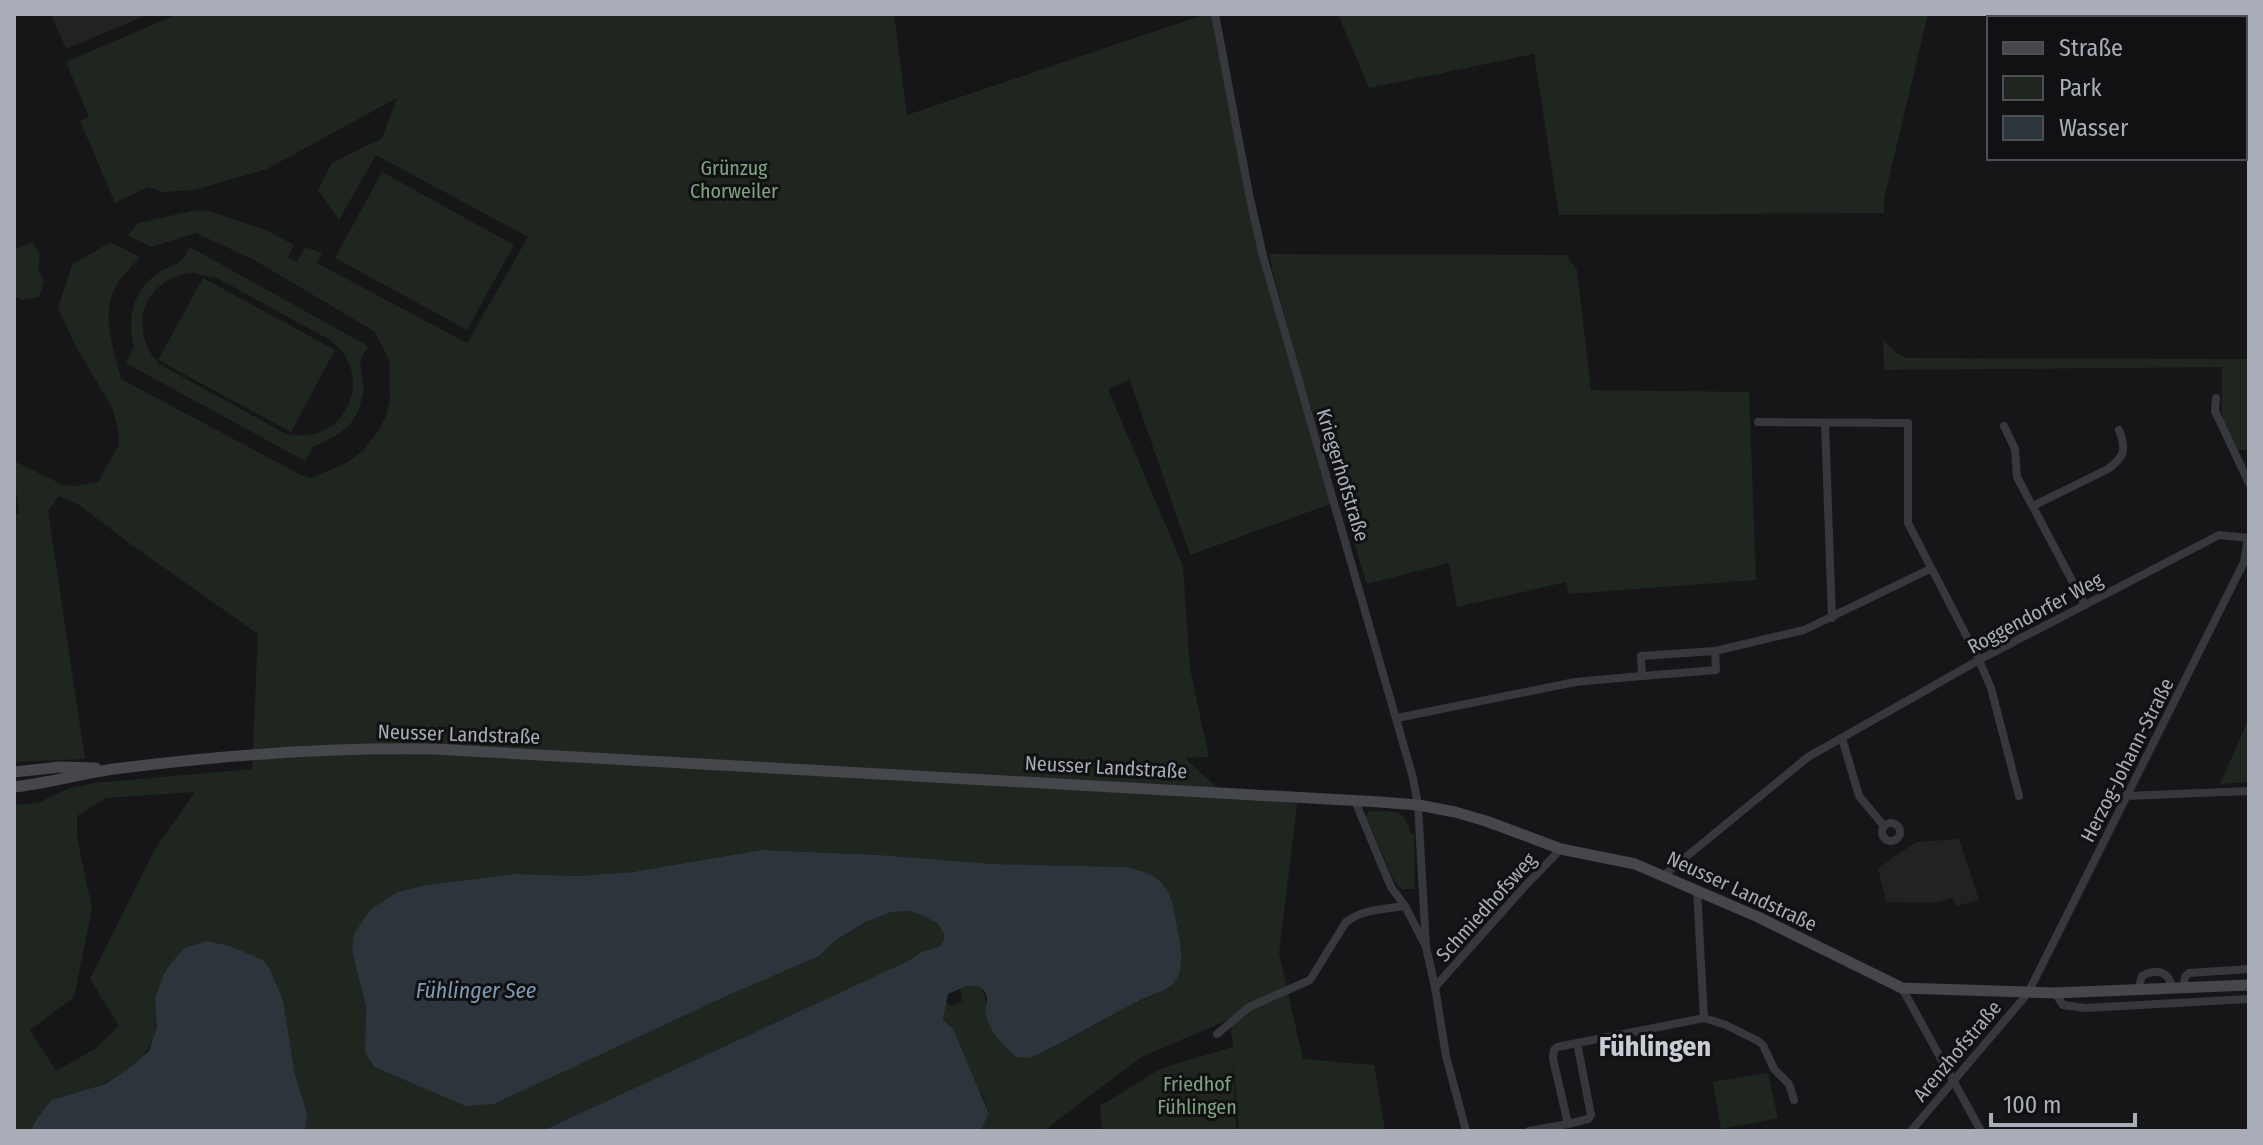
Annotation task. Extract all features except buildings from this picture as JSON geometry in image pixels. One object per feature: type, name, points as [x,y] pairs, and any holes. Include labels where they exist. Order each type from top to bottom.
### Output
[{"type":"main road","name":"Neusser Landstraße","points":[[14,787],[120,768],[362,748],[1086,784],[1418,805],[1486,821],[1561,849],[1616,859],[1664,875],[1902,988],[2055,993],[2249,985]]},
{"type":"main road","name":"Neusser Landstraße","points":[[14,772],[60,767],[120,768]]},
{"type":"street","name":"Kriegerhofstraße","points":[[1215,14],[1263,256],[1397,718],[1418,805],[1426,947],[1446,1056],[1466,1131]]},
{"type":"street","points":[[2216,398],[2215,411],[2249,483]]},
{"type":"street","points":[[1758,422],[1908,423],[1908,523],[1991,688],[2019,796]]},
{"type":"street","points":[[1825,423],[1832,618]]},
{"type":"street","points":[[2004,426],[2015,449],[2017,477],[2085,605]]},
{"type":"street","points":[[2033,506],[2119,461],[2124,442],[2119,430]]},
{"type":"street","name":"Roggendorfer Weg","points":[[1664,875],[1808,757],[1979,660],[2219,535],[2249,538]]},
{"type":"street","name":"Herzog-Johann-Straße","points":[[2028,993],[2244,562],[2249,538]]},
{"type":"street","points":[[1642,676],[1641,656],[1715,651],[1789,635],[1832,618],[1930,569]]},
{"type":"street","points":[[1397,718],[1575,682],[1716,670],[1715,651]]},
{"type":"street","points":[[1842,738],[1859,796],[1884,826]]},
{"type":"street","points":[[2126,796],[2249,791]]},
{"type":"street","name":"Kriegerhofstraße","points":[[1355,801],[1391,887],[1405,906],[1426,947]]},
{"type":"street","name":"Schmiedhofsweg","points":[[1435,987],[1561,849]]},
{"type":"street","points":[[1697,890],[1704,1018]]},
{"type":"street","points":[[1217,1034],[1249,1007],[1310,980],[1346,922],[1355,915],[1405,906]]},
{"type":"street","points":[[2138,990],[2142,976],[2147,973],[2249,969]]},
{"type":"street","points":[[2165,973],[2178,988],[2189,973]]},
{"type":"street","points":[[1902,988],[1981,1131]]},
{"type":"street","name":"Arenzhofstraße","points":[[1911,1131],[2028,993]]},
{"type":"street","name":"Neusser Landstraße","points":[[2055,993],[2063,1005],[2085,1008],[2249,999]]},
{"type":"street","points":[[1568,1124],[1553,1059],[1557,1047],[1704,1018],[1726,1025],[1763,1045],[1774,1069],[1789,1084],[1794,1100]]},
{"type":"street","points":[[1529,1131],[1588,1119],[1591,1115],[1577,1043]]},
{"type":"shaded area","points":[[51,14],[149,14],[66,49]]},
{"type":"shaded area","points":[[1959,839],[1979,900],[1956,906],[1953,898],[1933,903],[1886,902],[1878,868],[1916,842]]},
{"type":"green space","points":[[178,14],[894,14],[907,115],[1213,14],[1247,194],[1333,503],[1190,555],[1130,380],[1108,389],[1183,566],[1190,669],[1209,757],[1185,758],[1226,796],[1298,797],[1279,953],[1303,1059],[1374,1065],[1385,1131],[1239,1131],[1233,1060],[1236,1131],[1102,1131],[1100,1106],[1162,1068],[1233,1047],[1230,1019],[1141,1057],[1044,1131],[980,1131],[989,1114],[943,1020],[946,1003],[952,1006],[962,1001],[960,989],[978,986],[983,990],[990,1027],[997,1038],[1006,1047],[1029,1058],[1159,993],[1141,870],[761,850],[633,872],[578,876],[516,874],[426,885],[398,893],[352,951],[365,1000],[365,1046],[369,1060],[374,1067],[465,1106],[494,1104],[819,956],[836,940],[891,912],[910,911],[938,924],[944,941],[939,947],[923,951],[908,961],[542,1131],[305,1131],[307,1113],[295,1075],[283,1000],[155,999],[156,1030],[142,1057],[118,1076],[47,1112],[30,1131],[14,1131],[14,805],[38,803],[67,789],[95,783],[252,769],[258,634],[79,505],[59,496],[48,511],[85,759],[14,762],[14,515],[19,514],[14,489],[14,461],[63,485],[76,486],[98,482],[119,445],[113,409],[76,347],[58,308],[72,265],[110,242],[140,257],[116,286],[109,309],[112,344],[121,379],[312,478],[348,462],[363,450],[386,417],[390,399],[389,359],[374,331],[254,260],[196,233],[151,247],[128,235],[138,223],[197,210],[266,230],[294,245],[288,257],[297,262],[305,247],[322,253],[317,263],[467,343],[528,237],[376,155],[339,220],[318,190],[332,163],[382,138],[397,98],[267,169],[195,190],[163,192],[148,187],[115,203],[80,121],[89,117],[66,62]],"holes":[[[195,792],[155,849],[90,979],[119,1026],[96,1048],[56,1071],[30,1030],[74,997],[92,908],[77,838],[77,816],[106,798]]]},
{"type":"green space","points":[[1338,14],[1928,14],[1884,199],[1884,213],[1559,215],[1534,54],[1369,88]]},
{"type":"green space","points":[[382,172],[514,245],[467,330],[335,258]]},
{"type":"green space","points":[[32,242],[40,253],[38,269],[44,281],[39,297],[22,300],[14,296],[14,250]]},
{"type":"green space","points":[[190,247],[368,346],[360,361],[364,391],[358,412],[339,434],[313,447],[305,461],[126,363],[134,347],[131,327],[137,297],[149,281],[186,254]],"holes":[[[192,273],[217,278],[330,340],[344,355],[352,372],[353,389],[339,419],[325,430],[307,435],[286,434],[159,364],[149,350],[142,321],[145,307],[162,284]]]},
{"type":"green space","points":[[1270,254],[1566,255],[1577,270],[1591,390],[1749,392],[1756,580],[1569,594],[1566,582],[1457,607],[1449,563],[1367,584],[1302,379]]},
{"type":"green space","points":[[203,278],[335,350],[291,432],[158,360]]},
{"type":"green space","points":[[1883,339],[1906,358],[2249,359],[2249,450],[2238,450],[2222,419],[2222,367],[1884,370]]},
{"type":"green space","points":[[2249,718],[2249,782],[2220,784]]},
{"type":"green space","points":[[1370,811],[1402,815],[1411,834],[1414,834],[1415,889],[1402,889],[1394,881],[1366,816]]},
{"type":"green space","points":[[1768,1073],[1778,1118],[1721,1129],[1713,1082]]},
{"type":"water","name":"Fühlinger See","points":[[761,850],[994,864],[1123,867],[1142,871],[1158,879],[1172,901],[1181,950],[1179,974],[1173,984],[1165,989],[1029,1058],[1016,1057],[993,1033],[986,1013],[987,997],[980,987],[970,986],[948,994],[943,1020],[953,1029],[989,1114],[980,1131],[542,1131],[908,961],[923,951],[939,947],[944,935],[938,924],[910,911],[891,912],[866,922],[836,940],[819,956],[494,1104],[465,1106],[374,1067],[365,1052],[366,1006],[352,951],[354,934],[371,909],[398,892],[426,885],[516,874],[578,876],[633,872]]},
{"type":"water","points":[[206,941],[230,946],[263,960],[270,970],[283,1000],[295,1075],[307,1113],[305,1131],[30,1131],[52,1100],[105,1084],[149,1051],[157,1027],[155,999],[164,974],[185,948]]},
{"type":"district","name":"Fühlingen","points":[[1655,1046]]},
{"type":"park label","name":"Grünzug Chorweiler","points":[[734,180]]},
{"type":"park label","name":"Friedhof Fühlingen","points":[[1197,1096]]}]
